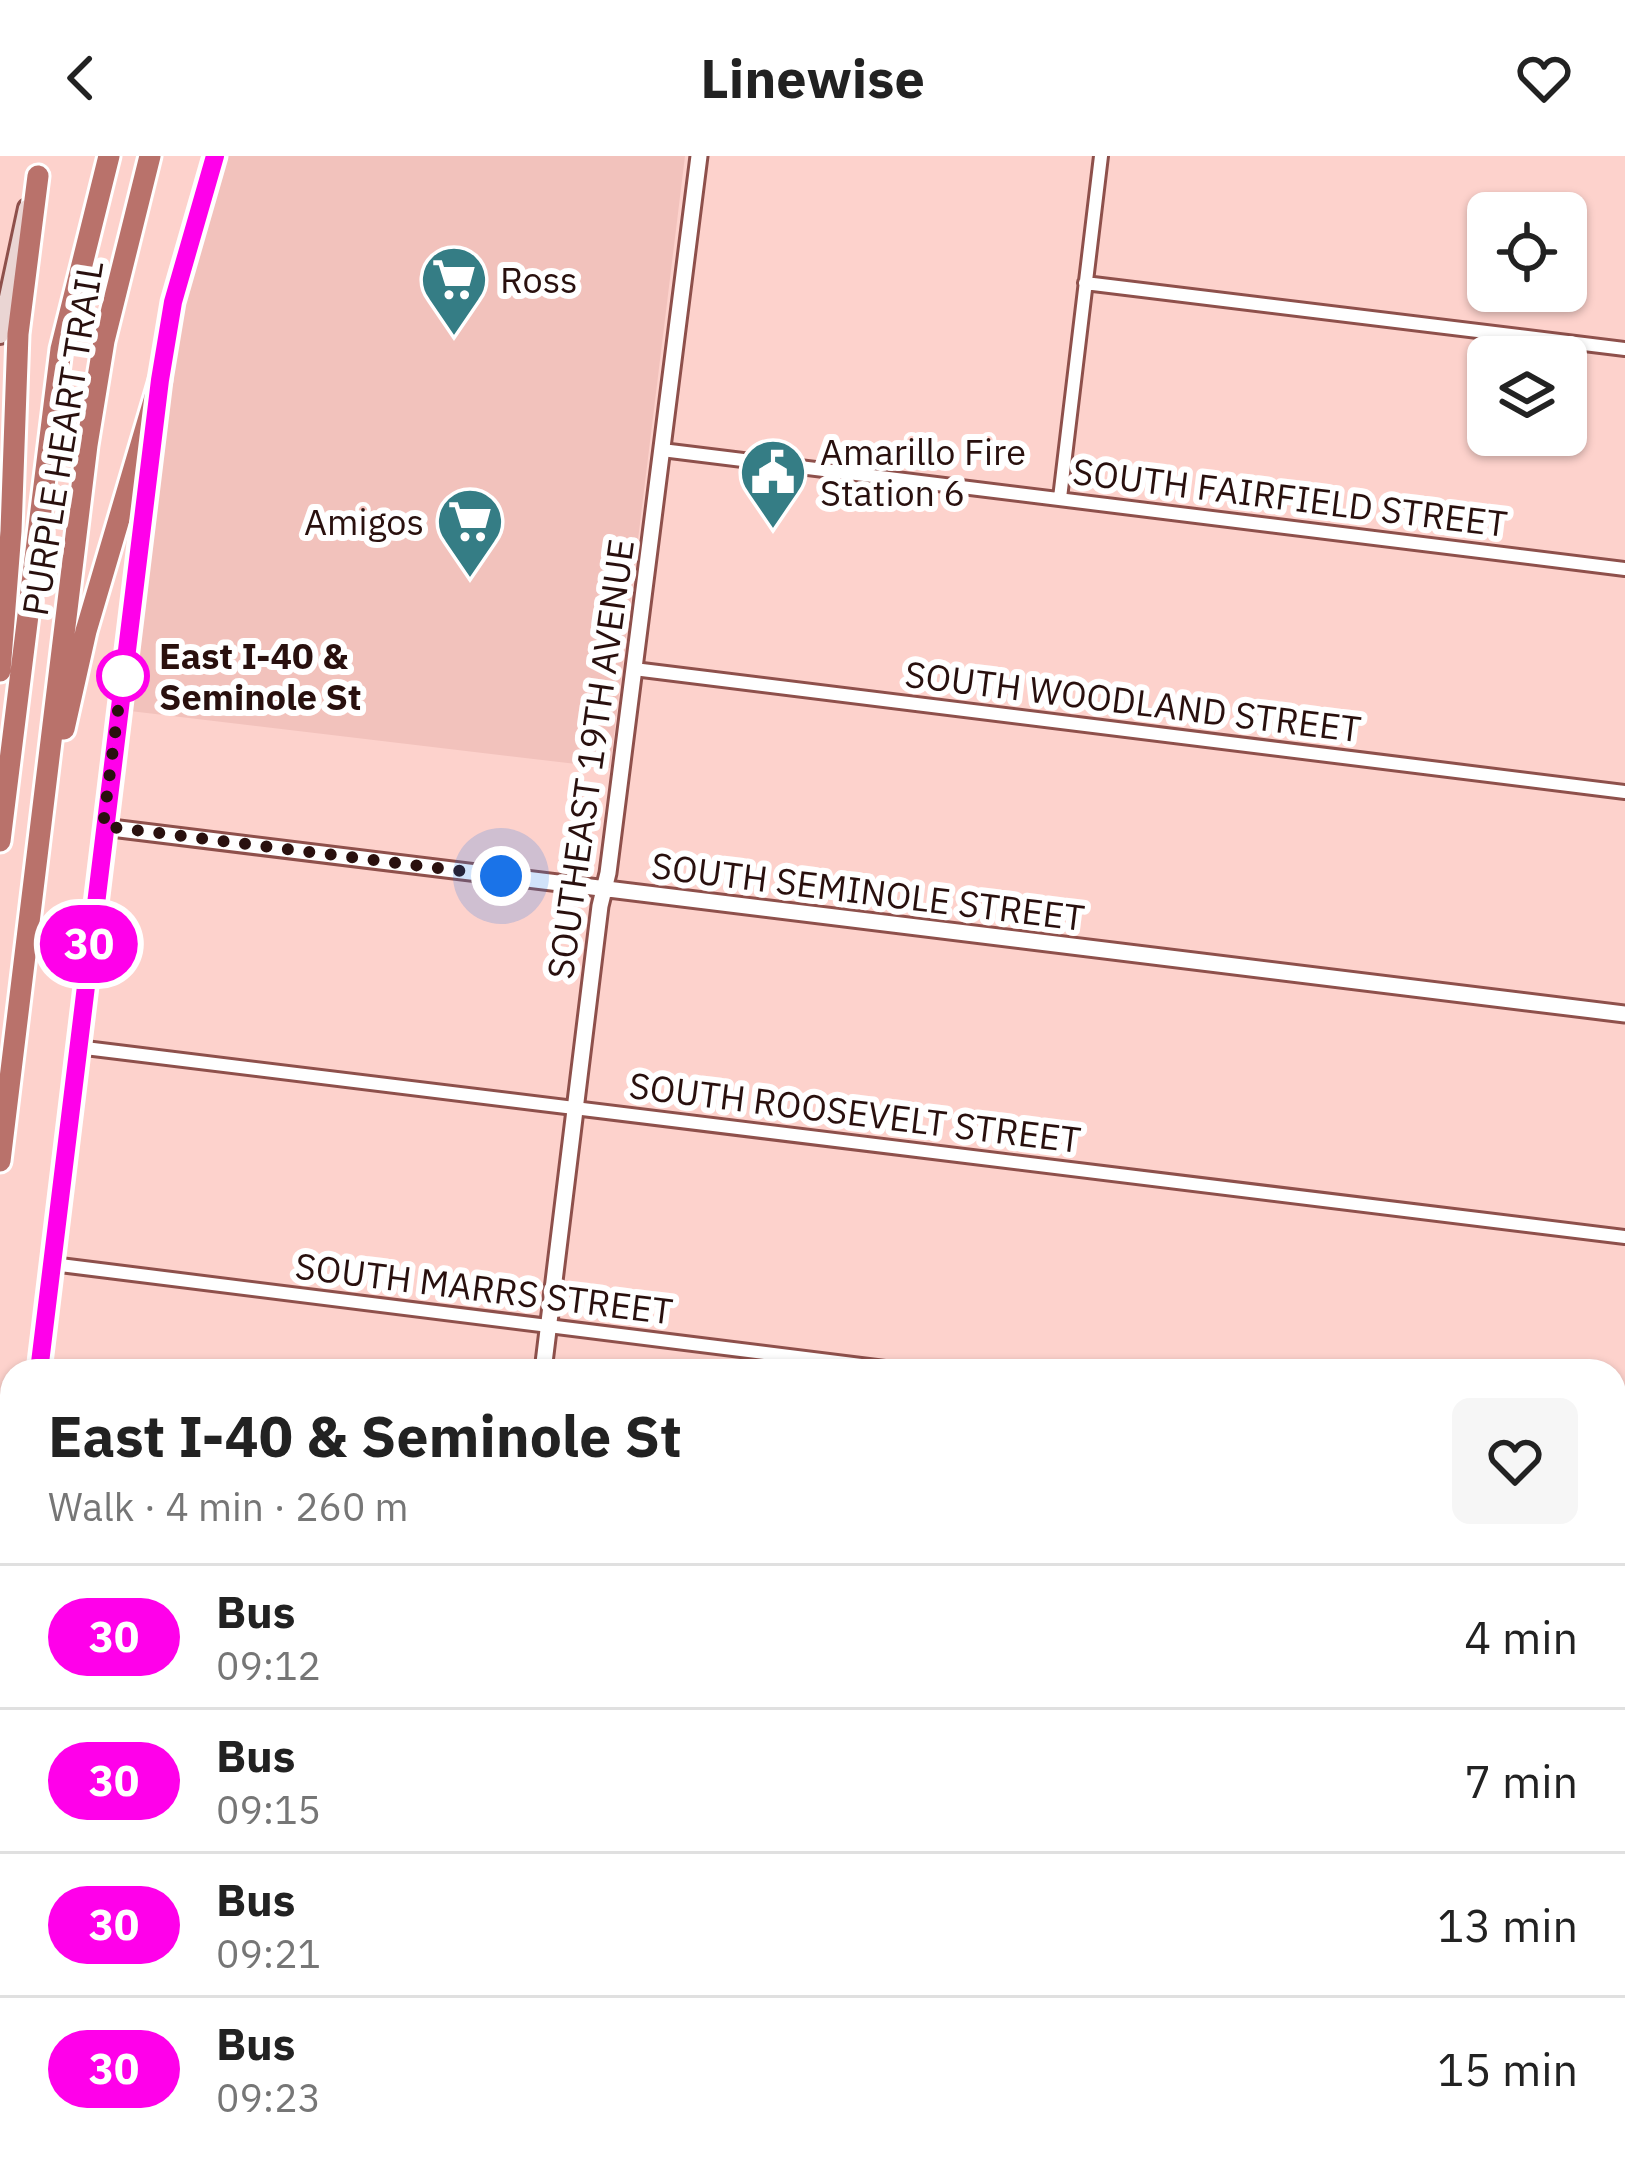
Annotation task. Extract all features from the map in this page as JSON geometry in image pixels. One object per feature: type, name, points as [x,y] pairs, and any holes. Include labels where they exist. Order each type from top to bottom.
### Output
[{"type":"highway","name":"PURPLE HEART TRAIL","points":[[0,841],[62,349],[109,156]]},
{"type":"highway","name":"PURPLE HEART TRAIL","points":[[0,1161],[90,424],[114,296],[150,156]]},
{"type":"highway","points":[[0,671],[18,334],[41,166]]},
{"type":"highway","points":[[44,805],[86,631],[160,380]]},
{"type":"main road","points":[[40,1359],[160,380],[173,302],[215,156]]},
{"type":"main road","points":[[0,335],[4,288],[41,166]]},
{"type":"street","name":"SOUTHEAST 19TH AVENUE","points":[[545,1359],[699,156]]},
{"type":"street","points":[[1060,499],[1101,156]]},
{"type":"street","points":[[1085,283],[1625,349]]},
{"type":"street","name":"SOUTH FAIRFIELD STREET","points":[[662,450],[1625,569]]},
{"type":"street","name":"SOUTH WOODLAND STREET","points":[[634,669],[1625,792]]},
{"type":"street","name":"SOUTH SEMINOLE STREET","points":[[103,826],[1625,1014]]},
{"type":"street","name":"SOUTH ROOSEVELT STREET","points":[[77,1046],[1625,1238]]},
{"type":"street","name":"SOUTH MARRS STREET","points":[[52,1264],[813,1359]]},
{"type":"shaded area","points":[[224,156],[685,156],[610,768],[130,711],[175,330]]},
{"type":"bus line","name":"30","points":[[40,1359],[160,380],[173,302],[215,156]]},
{"type":"place","name":"Ross","points":[[454,338]]},
{"type":"place","name":"Amarillo Fire Station 6","points":[[773,531]]},
{"type":"place","name":"Amigos","points":[[470,580]]},
{"type":"place","name":"East I-40 & Seminole St","points":[[123,676]]},
{"type":"route","points":[[123,676],[123,672],[103,826],[501,876]]}]
